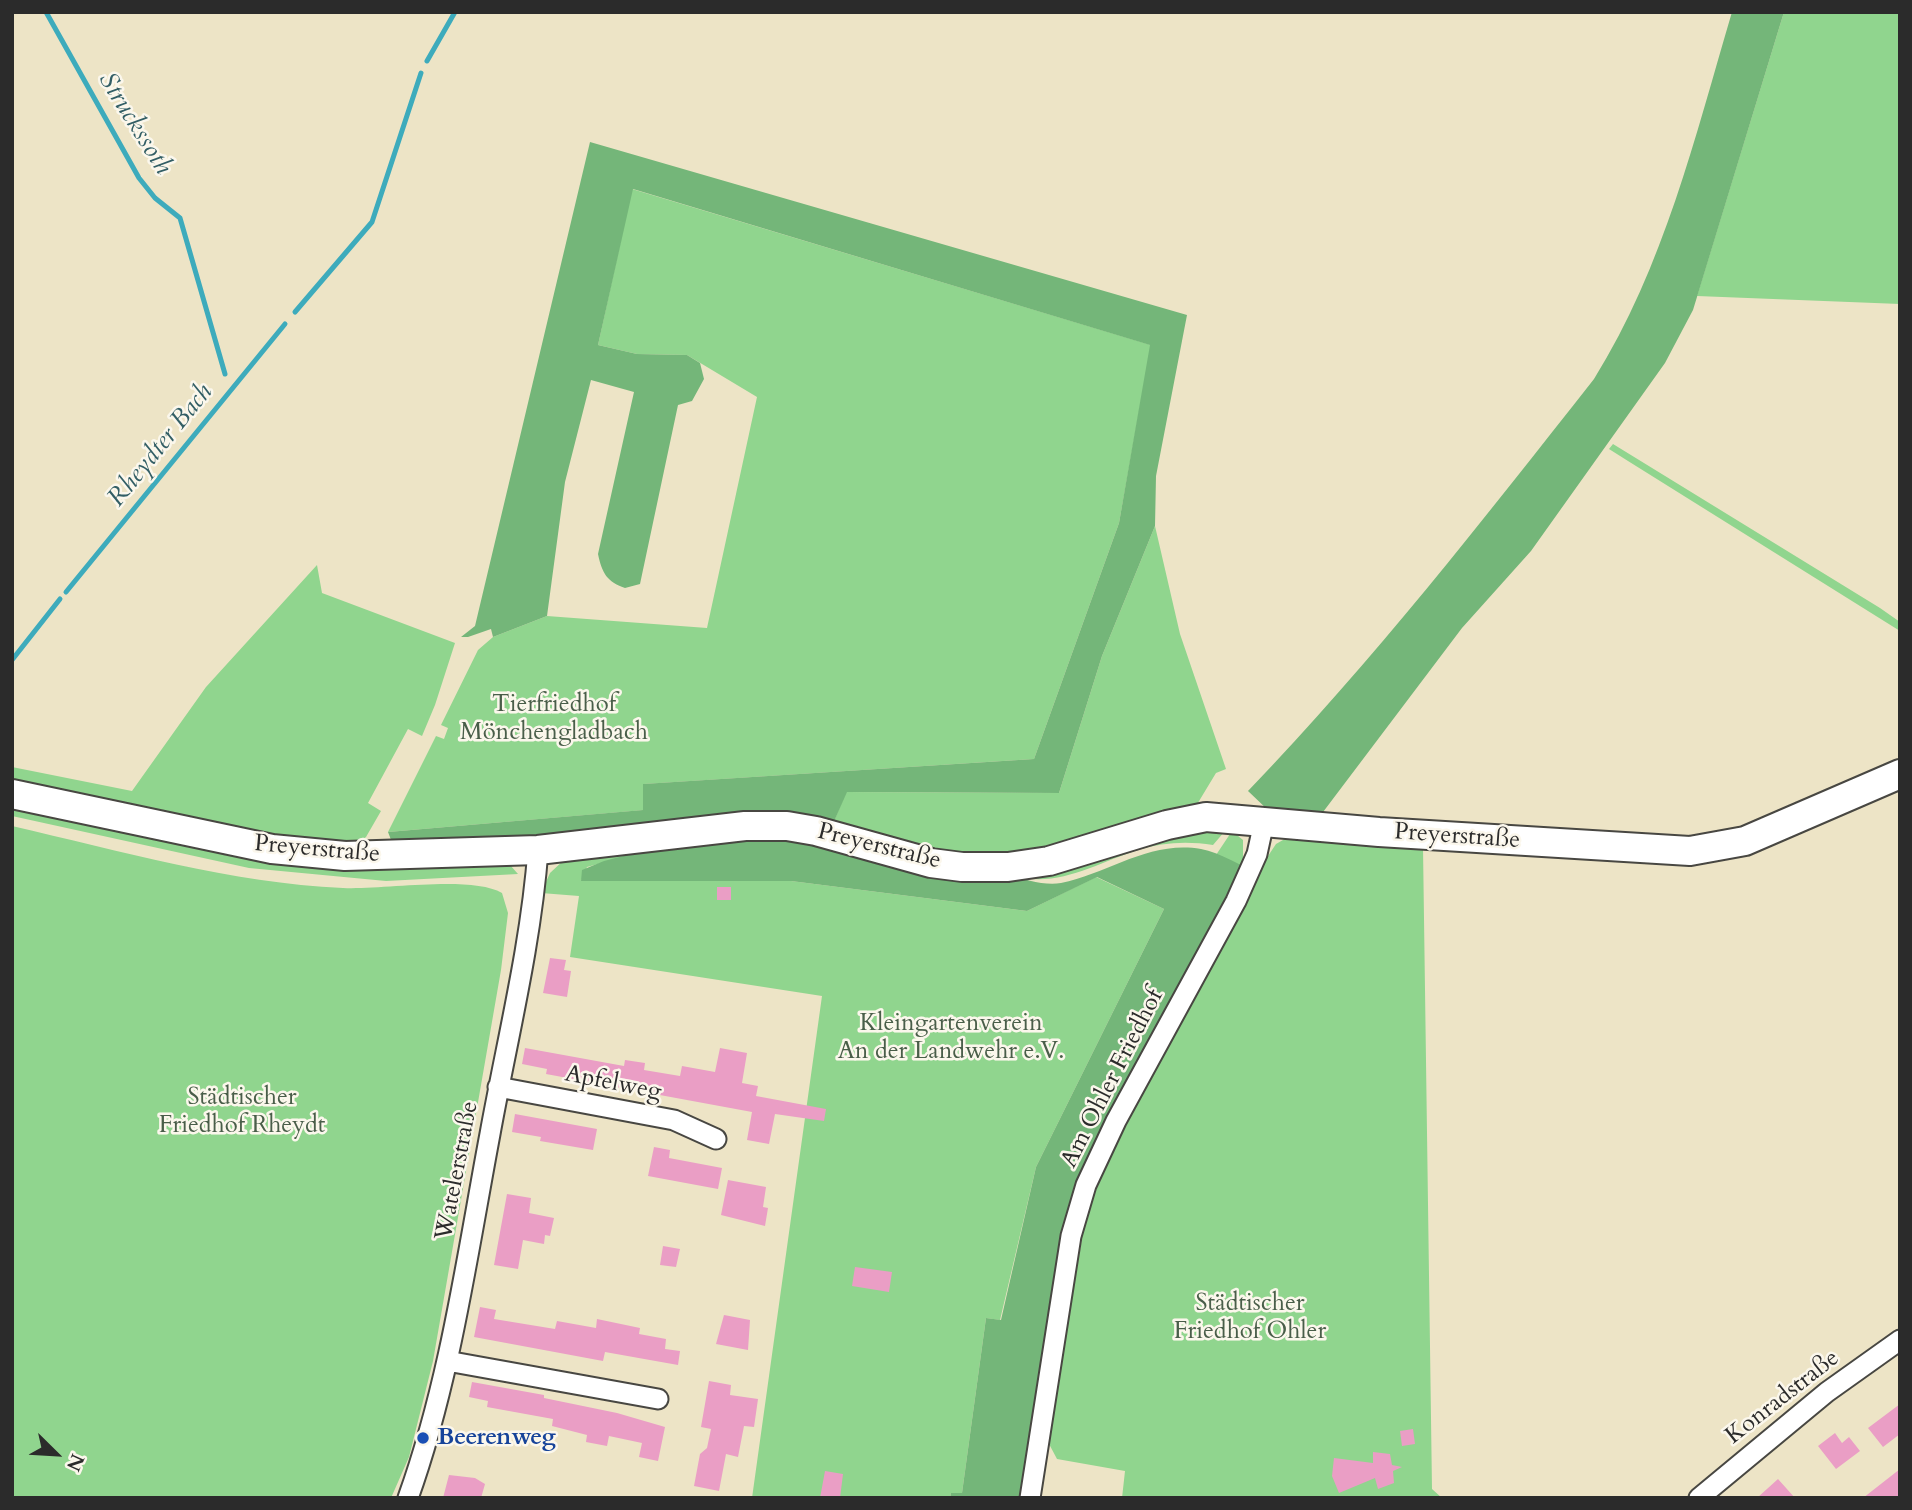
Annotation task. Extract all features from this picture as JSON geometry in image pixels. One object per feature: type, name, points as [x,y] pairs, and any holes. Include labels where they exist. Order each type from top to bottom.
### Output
[{"type":"main road","name":"Preyerstraße","points":[[12,794],[272,849],[379,857],[538,850],[745,826],[787,826],[827,834],[931,863],[962,867],[1008,867],[1090,850],[1187,820],[1206,817],[1690,851],[1745,841],[1900,775]]},
{"type":"street","name":"Am Ohler Friedhof","points":[[1030,1498],[1071,1236],[1086,1185],[1116,1121],[1236,901],[1257,854],[1264,822]]},
{"type":"street","name":"Watelerstraße","points":[[408,1498],[429,1435],[447,1361],[527,931],[538,850]]},
{"type":"street","name":"Apfelweg","points":[[498,1087],[674,1121],[716,1139]]},
{"type":"street","name":"Konradstraße","points":[[1699,1498],[1816,1401],[1900,1340]]},
{"type":"street","points":[[447,1361],[658,1399]]},
{"type":"green space","points":[[1732,12],[1784,12],[1693,310],[1665,363],[1531,551],[1462,628],[1317,820],[1269,811],[1248,791],[1339,692],[1469,537],[1594,379],[1619,336],[1659,247],[1691,154]]},
{"type":"green space","points":[[1784,12],[1900,12],[1900,304],[1697,296]]},
{"type":"green space","points":[[590,142],[1187,315],[1156,476],[1155,526],[1102,656],[1059,793],[847,792],[832,826],[644,830],[393,845],[388,832],[643,810],[643,784],[1034,759],[1119,523],[1150,345],[633,189],[598,345],[637,354],[687,355],[700,363],[704,379],[692,401],[678,405],[640,584],[625,588],[614,583],[604,572],[598,554],[634,392],[591,380],[565,482],[547,616],[493,637],[491,629],[461,637],[475,626]]},
{"type":"green space","name":"Tierfriedhof Mönchengladbach","points":[[632,189],[1151,345],[1119,523],[1034,759],[644,784],[644,810],[388,832],[436,736],[444,739],[448,728],[441,725],[478,650],[493,637],[547,616],[707,628],[757,397],[687,355],[637,354],[598,345]]},
{"type":"green space","points":[[1613,444],[1880,608],[1900,622],[1900,631],[1609,449]]},
{"type":"green space","points":[[1155,526],[1180,634],[1226,769],[1216,773],[1193,811],[1033,854],[938,854],[832,826],[846,792],[1059,793],[1102,656]]},
{"type":"green space","points":[[317,565],[322,593],[455,643],[422,736],[408,729],[368,803],[381,811],[366,837],[354,846],[228,831],[12,784],[12,767],[132,791],[206,687]]},
{"type":"green space","points":[[12,802],[207,846],[510,865],[518,874],[386,881],[249,868],[12,816]]},
{"type":"green space","name":"Städtischer Friedhof Rheydt","points":[[12,826],[259,880],[343,888],[470,885],[502,893],[508,913],[501,970],[433,1361],[409,1457],[391,1498],[12,1498]]},
{"type":"green space","points":[[1183,829],[1225,831],[1213,845],[1157,845],[1059,877],[1042,879],[1009,874]]},
{"type":"green space","points":[[1232,831],[1243,840],[1243,867],[1216,855]]},
{"type":"green space","points":[[767,833],[1009,874],[1049,884],[1079,878],[1147,853],[1182,847],[1216,853],[1260,874],[1099,1172],[1071,1293],[1039,1498],[950,1498],[951,1493],[962,1493],[986,1318],[1001,1320],[1036,1167],[1164,909],[1097,877],[1027,911],[791,881],[581,881],[582,870],[604,861],[674,843]]},
{"type":"green space","name":"Städtischer Friedhof Ohler","points":[[1290,836],[1423,847],[1432,1489],[1442,1498],[1122,1498],[1125,1471],[1057,1459],[1048,1442],[1086,1214],[1099,1172],[1262,865],[1276,844]]},
{"type":"green space","name":"Kleingartenverein An der Landwehr e.V.","points":[[674,843],[587,867],[581,881],[791,881],[1027,911],[1096,877],[1164,909],[1036,1167],[1000,1320],[986,1318],[962,1493],[951,1493],[950,1498],[752,1498],[822,996],[570,957],[579,896],[541,893],[550,873],[565,859]]},
{"type":"building","points":[[717,887],[731,887],[731,900],[717,900]]},
{"type":"building","points":[[550,958],[566,960],[564,970],[571,971],[567,997],[543,993]]},
{"type":"building","points":[[525,1048],[624,1066],[625,1060],[645,1063],[644,1070],[680,1076],[682,1066],[715,1072],[720,1048],[747,1053],[742,1083],[758,1086],[756,1096],[826,1109],[824,1121],[775,1114],[769,1144],[747,1140],[752,1112],[546,1074],[547,1069],[522,1064]]},
{"type":"building","points":[[515,1114],[597,1129],[593,1150],[540,1141],[541,1137],[512,1132]]},
{"type":"building","points":[[654,1147],[670,1150],[669,1158],[722,1168],[718,1189],[648,1176]]},
{"type":"building","points":[[728,1180],[766,1187],[763,1207],[768,1208],[765,1226],[721,1215]]},
{"type":"building","points":[[507,1194],[531,1198],[529,1213],[554,1218],[550,1236],[545,1235],[544,1244],[523,1240],[518,1269],[494,1265]]},
{"type":"building","points":[[663,1246],[680,1249],[676,1267],[660,1265]]},
{"type":"building","points":[[855,1267],[892,1272],[889,1292],[852,1286]]},
{"type":"building","points":[[480,1307],[496,1310],[494,1319],[555,1329],[557,1321],[596,1328],[597,1319],[640,1328],[639,1334],[666,1339],[665,1349],[680,1351],[678,1365],[605,1352],[603,1361],[474,1337]]},
{"type":"building","points":[[724,1315],[750,1320],[748,1350],[716,1344]]},
{"type":"building","points":[[709,1381],[731,1385],[730,1395],[758,1399],[754,1427],[744,1426],[738,1457],[726,1454],[719,1491],[694,1486],[700,1454],[707,1448],[711,1429],[701,1427]]},
{"type":"building","points":[[472,1382],[544,1395],[544,1398],[617,1413],[665,1427],[658,1461],[639,1457],[642,1443],[609,1436],[607,1446],[586,1442],[587,1435],[552,1426],[553,1419],[487,1407],[488,1401],[469,1397]]},
{"type":"building","points":[[1900,1404],[1900,1434],[1883,1447],[1868,1428]]},
{"type":"building","points":[[1413,1429],[1415,1444],[1402,1446],[1400,1431]]},
{"type":"building","points":[[1835,1433],[1842,1443],[1849,1437],[1860,1451],[1836,1469],[1818,1446]]},
{"type":"building","points":[[1373,1452],[1390,1454],[1392,1465],[1402,1467],[1393,1471],[1394,1483],[1378,1489],[1375,1478],[1339,1493],[1332,1476],[1334,1458],[1373,1463]]},
{"type":"building","points":[[1900,1469],[1900,1498],[1863,1498]]},
{"type":"building","points":[[825,1471],[843,1474],[840,1498],[820,1498]]},
{"type":"building","points":[[449,1475],[475,1478],[485,1484],[481,1498],[443,1498]]},
{"type":"building","points":[[1778,1479],[1795,1498],[1757,1498]]},
{"type":"waterway","name":"Struckssoth","points":[[46,12],[139,178],[155,198],[180,218],[225,374]]},
{"type":"waterway","name":"Rheydter Bach","points":[[427,61],[455,12]]},
{"type":"waterway","name":"Rheydter Bach","points":[[295,312],[372,222],[421,73]]},
{"type":"waterway","name":"Rheydter Bach","points":[[66,592],[285,324]]},
{"type":"waterway","name":"Rheydter Bach","points":[[12,660],[60,599]]},
{"type":"place","name":"Beerenweg","points":[[423,1438]]}]
